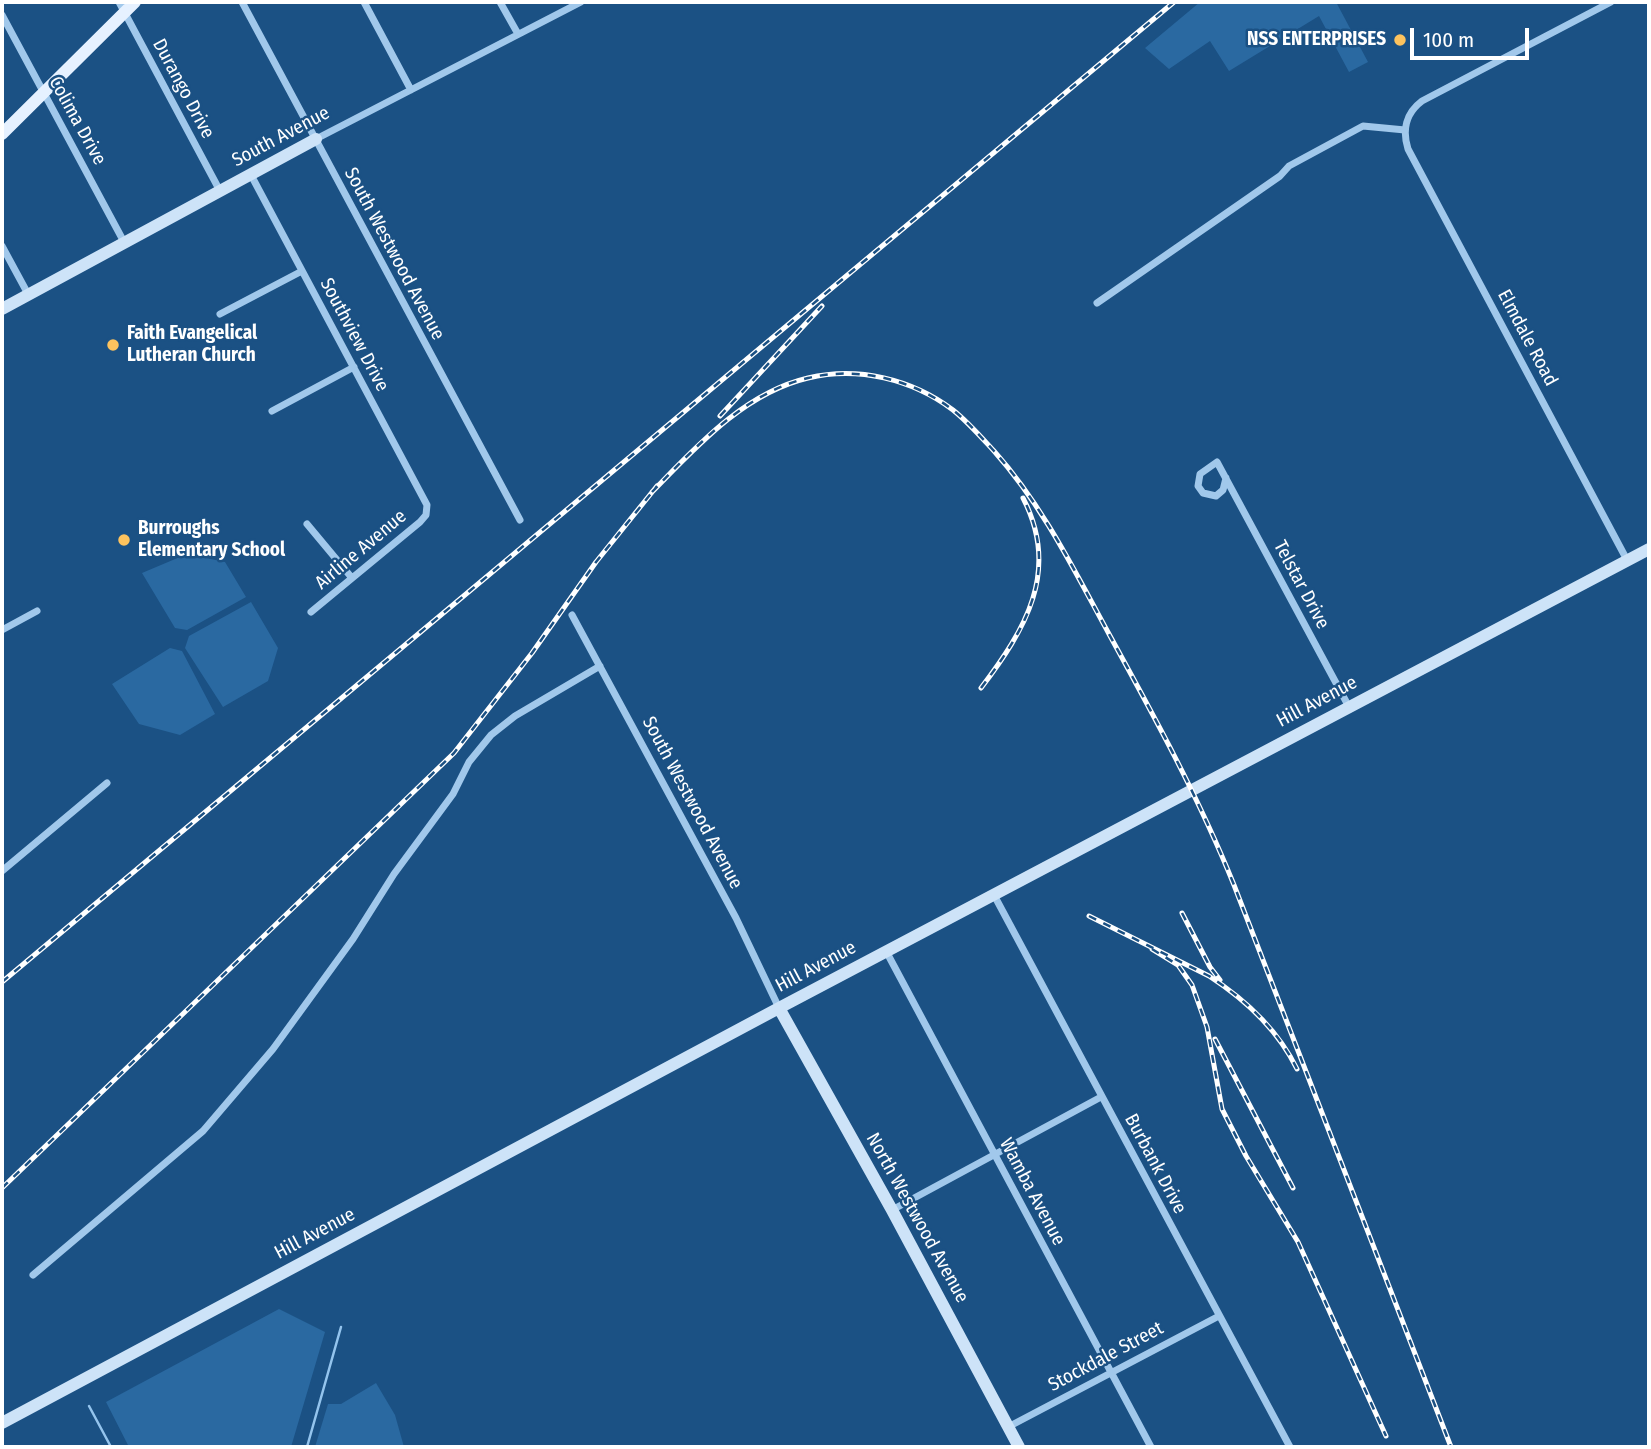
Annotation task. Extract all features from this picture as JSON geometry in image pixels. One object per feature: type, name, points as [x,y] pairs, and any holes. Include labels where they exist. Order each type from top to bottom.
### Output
[{"type":"main road","points":[[2,134],[121,7],[135,2]]},
{"type":"main road","name":"South Avenue","points":[[2,309],[316,139]]},
{"type":"main road","name":"Hill Avenue","points":[[2,1423],[886,951],[1649,549]]},
{"type":"main road","name":"North Westwood Avenue","points":[[779,1008],[892,1210],[1019,1447]]},
{"type":"street","name":"South Westwood Avenue","points":[[242,2],[520,520]]},
{"type":"street","points":[[364,2],[411,90]]},
{"type":"street","points":[[500,2],[518,34]]},
{"type":"street","name":"South Avenue","points":[[316,139],[581,2]]},
{"type":"street","points":[[1097,303],[1280,176],[1289,166],[1363,126],[1405,130],[1408,116],[1422,101],[1611,2]]},
{"type":"street","name":"Durango Drive","points":[[121,7],[220,191]]},
{"type":"street","name":"Colima Drive","points":[[2,15],[124,242]]},
{"type":"street","name":"Elmdale Road","points":[[1405,130],[1408,149],[1628,560]]},
{"type":"street","name":"Southview Drive","points":[[251,175],[426,499],[427,510]]},
{"type":"street","points":[[2,246],[27,294]]},
{"type":"street","points":[[220,314],[302,271]]},
{"type":"street","points":[[272,411],[354,367]]},
{"type":"street","points":[[1217,462],[1226,478],[1223,490],[1216,496],[1203,494],[1198,486],[1200,474],[1217,462]]},
{"type":"street","name":"Telstar Drive","points":[[1226,478],[1349,707]]},
{"type":"street","name":"Airline Avenue","points":[[311,612],[420,522],[427,510]]},
{"type":"street","points":[[307,524],[352,578]]},
{"type":"street","points":[[2,630],[37,611]]},
{"type":"street","name":"South Westwood Avenue","points":[[572,615],[736,918],[779,1008]]},
{"type":"street","points":[[33,1275],[203,1131],[273,1049],[353,939],[394,874],[453,794],[469,762],[491,734],[515,716],[600,666]]},
{"type":"street","points":[[2,871],[107,783]]},
{"type":"street","name":"Burbank Drive","points":[[994,895],[1290,1447]]},
{"type":"street","name":"Wamba Avenue","points":[[886,951],[1152,1447]]},
{"type":"street","points":[[892,1210],[1101,1097]]},
{"type":"street","name":"Stockdale Street","points":[[1008,1427],[1219,1316]]},
{"type":"shaded area","points":[[1200,2],[1336,2],[1368,62],[1349,72],[1319,16],[1229,71],[1210,41],[1169,69],[1145,48]]},
{"type":"shaded area","points":[[187,554],[225,562],[246,597],[187,630],[175,628],[142,573]]},
{"type":"shaded area","points":[[251,602],[278,648],[268,681],[223,707],[185,648],[189,636]]},
{"type":"shaded area","points":[[170,648],[182,651],[215,714],[180,735],[139,724],[112,684]]},
{"type":"shaded area","points":[[279,1309],[325,1332],[291,1447],[129,1447],[106,1402]]},
{"type":"shaded area","points":[[376,1383],[395,1415],[404,1447],[315,1447],[328,1404],[341,1404]]},
{"type":"waterway","points":[[307,1447],[341,1327]]},
{"type":"waterway","points":[[89,1406],[111,1447]]},
{"type":"railway","points":[[2,982],[1174,2]]},
{"type":"railway","points":[[720,416],[822,306]]},
{"type":"railway","points":[[652,492],[704,440],[742,409],[785,385],[827,375],[884,378],[920,390],[953,410],[1012,472],[1043,516],[1070,562],[1206,821],[1234,885],[1451,1447]]},
{"type":"railway","points":[[2,1188],[454,753],[532,653],[596,562],[657,486]]},
{"type":"railway","points":[[981,688],[1024,622],[1033,599],[1039,550],[1034,525],[1023,498]]},
{"type":"railway","points":[[1182,913],[1210,967],[1220,980]]},
{"type":"railway","points":[[1089,916],[1223,985],[1271,1029],[1297,1069]]},
{"type":"railway","points":[[1152,949],[1178,965],[1192,985],[1207,1027],[1222,1109],[1246,1156],[1298,1242],[1386,1436]]},
{"type":"railway","points":[[1215,1039],[1293,1188]]},
{"type":"place","name":"NSS ENTERPRISES","points":[[1400,40]]},
{"type":"place","name":"Faith Evangelical Lutheran Church","points":[[113,345]]},
{"type":"place","name":"Burroughs Elementary School","points":[[124,540]]}]
